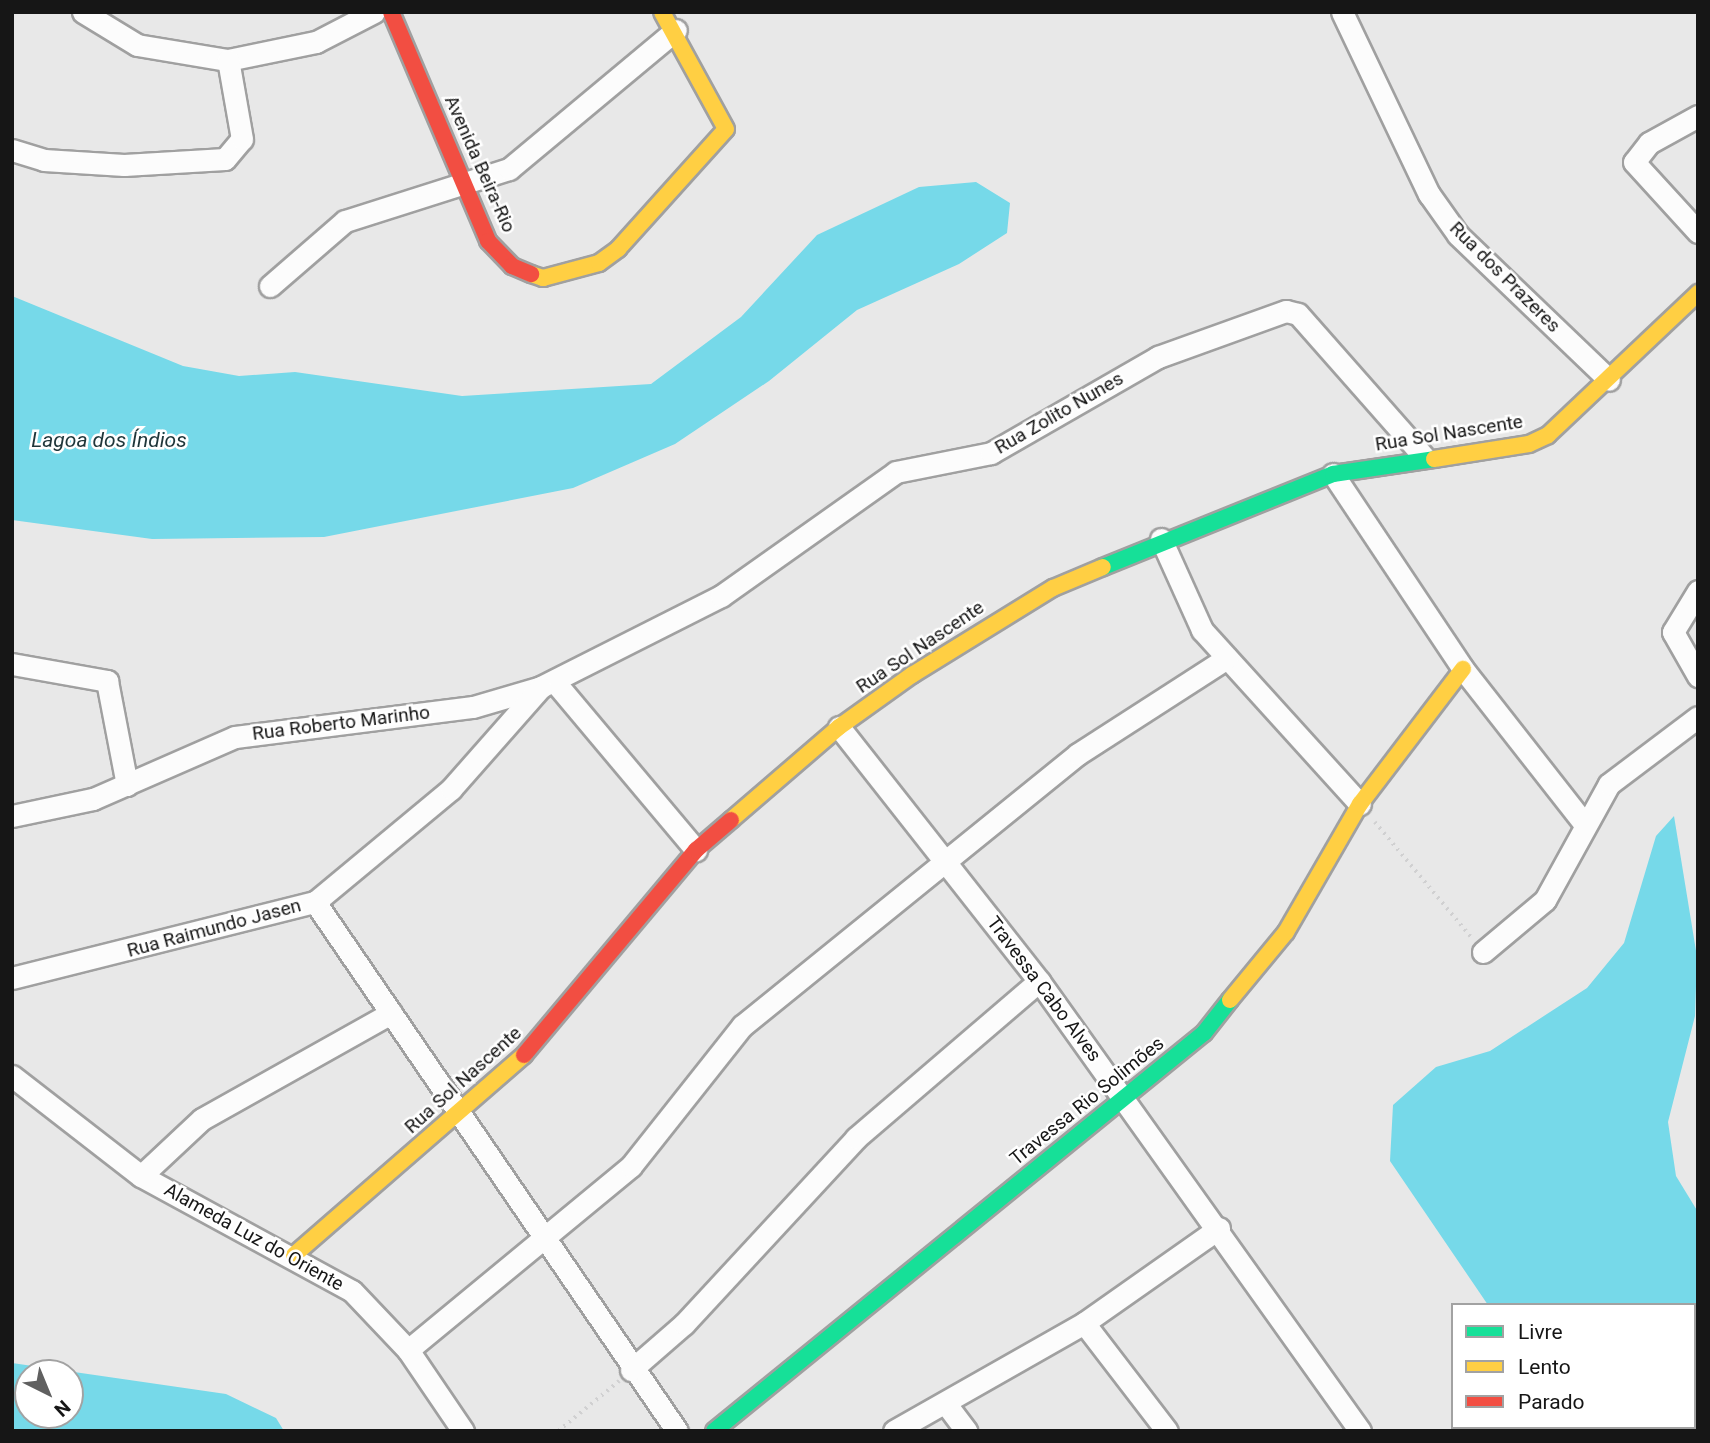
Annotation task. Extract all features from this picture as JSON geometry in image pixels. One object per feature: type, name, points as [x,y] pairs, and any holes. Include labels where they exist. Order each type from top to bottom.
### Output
[{"type":"street","points":[[83,12],[137,45],[228,60],[316,42],[374,12]]},
{"type":"street","name":"Avenida Beira-Rio","points":[[391,12],[488,241],[512,266],[543,278],[570,274],[618,249],[726,129],[676,30]]},
{"type":"street","points":[[270,286],[345,221],[466,185],[520,162],[676,30],[662,12]]},
{"type":"street","name":"Rua dos Prazeres","points":[[1342,12],[1429,194],[1458,234],[1609,380]]},
{"type":"street","points":[[12,150],[44,160],[124,165],[225,159],[243,139],[228,60]]},
{"type":"street","points":[[1698,116],[1649,143],[1634,162],[1698,232]]},
{"type":"street","name":"Rua Sol Nascente","points":[[294,1255],[459,1114],[538,1041],[696,850],[839,727],[972,635],[1053,588],[1161,539],[1333,474],[1423,456],[1530,444],[1565,423],[1698,293]]},
{"type":"street","name":"Rua Zolito Nunes","points":[[548,684],[721,596],[896,472],[991,453],[1158,357],[1286,311],[1298,314],[1423,456]]},
{"type":"street","points":[[1333,474],[1463,669],[1583,822]]},
{"type":"street","points":[[1161,539],[1193,616],[1227,658],[1360,804]]},
{"type":"street","points":[[1698,591],[1673,632],[1698,676]]},
{"type":"street","points":[[408,1350],[545,1242],[659,1136],[742,1026],[1078,754],[1227,658]]},
{"type":"street","points":[[12,664],[107,681],[127,785]]},
{"type":"street","name":"Travessa Rio Solimões","points":[[714,1431],[892,1281],[1127,1101],[1241,992],[1286,932],[1360,804],[1463,669]]},
{"type":"street","points":[[548,684],[696,850]]},
{"type":"street","name":"Rua Roberto Marinho","points":[[12,816],[127,785],[253,733],[473,707],[548,684]]},
{"type":"street","name":"Rua Raimundo Jasen","points":[[12,978],[315,902],[451,789],[548,684]]},
{"type":"street","points":[[1483,952],[1545,900],[1583,822],[1609,784],[1698,718]]},
{"type":"street","name":"Travessa Cabo Alves","points":[[839,727],[1039,981],[1219,1228],[1360,1431]]},
{"type":"street","points":[[315,902],[631,1370],[677,1431]]},
{"type":"street","points":[[631,1370],[684,1324],[856,1138],[1039,981]]},
{"type":"street","points":[[141,1176],[202,1119],[391,1013]]},
{"type":"street","name":"Alameda Luz do Oriente","points":[[12,1076],[141,1176],[294,1255],[352,1291],[408,1350],[463,1431]]},
{"type":"street","points":[[894,1431],[946,1404],[1084,1323],[1219,1228]]},
{"type":"street","points":[[1084,1323],[1167,1431]]},
{"type":"street","points":[[946,1404],[965,1431]]},
{"type":"path","points":[[1360,804],[1483,952]]},
{"type":"path","points":[[558,1431],[631,1370]]},
{"type":"water","name":"Lagoa dos Índios","points":[[976,182],[1010,203],[1007,233],[959,264],[857,310],[769,381],[675,444],[573,488],[324,537],[152,539],[12,520],[12,296],[183,366],[239,376],[295,372],[462,396],[651,384],[741,317],[817,235],[919,187]]},
{"type":"water","points":[[1674,816],[1697,957],[1695,1016],[1668,1122],[1676,1176],[1698,1212],[1698,1431],[1529,1431],[1696,1429],[1696,1303],[1487,1303],[1390,1161],[1393,1105],[1436,1067],[1490,1051],[1587,988],[1624,943],[1656,836]]},
{"type":"water","points":[[12,1363],[14,1429],[84,1429],[84,1373],[226,1394],[276,1418],[284,1431],[12,1431]]},
{"type":"traffic: fast","points":[[1103,567],[1333,474],[1434,459]]},
{"type":"traffic: fast","points":[[714,1431],[1204,1033],[1230,1000]]},
{"type":"traffic: slow","points":[[531,274],[543,278],[599,263],[618,249],[726,129],[662,12]]},
{"type":"traffic: slow","points":[[1434,459],[1529,444],[1548,435],[1698,293]]},
{"type":"traffic: slow","points":[[731,820],[839,727],[912,675],[1053,588],[1103,567]]},
{"type":"traffic: slow","points":[[1230,1000],[1286,932],[1360,804],[1463,669]]},
{"type":"traffic: slow","points":[[294,1255],[524,1055]]},
{"type":"traffic: jam","points":[[391,12],[488,241],[512,266],[531,274]]},
{"type":"traffic: jam","points":[[524,1055],[696,850],[731,820]]}]
